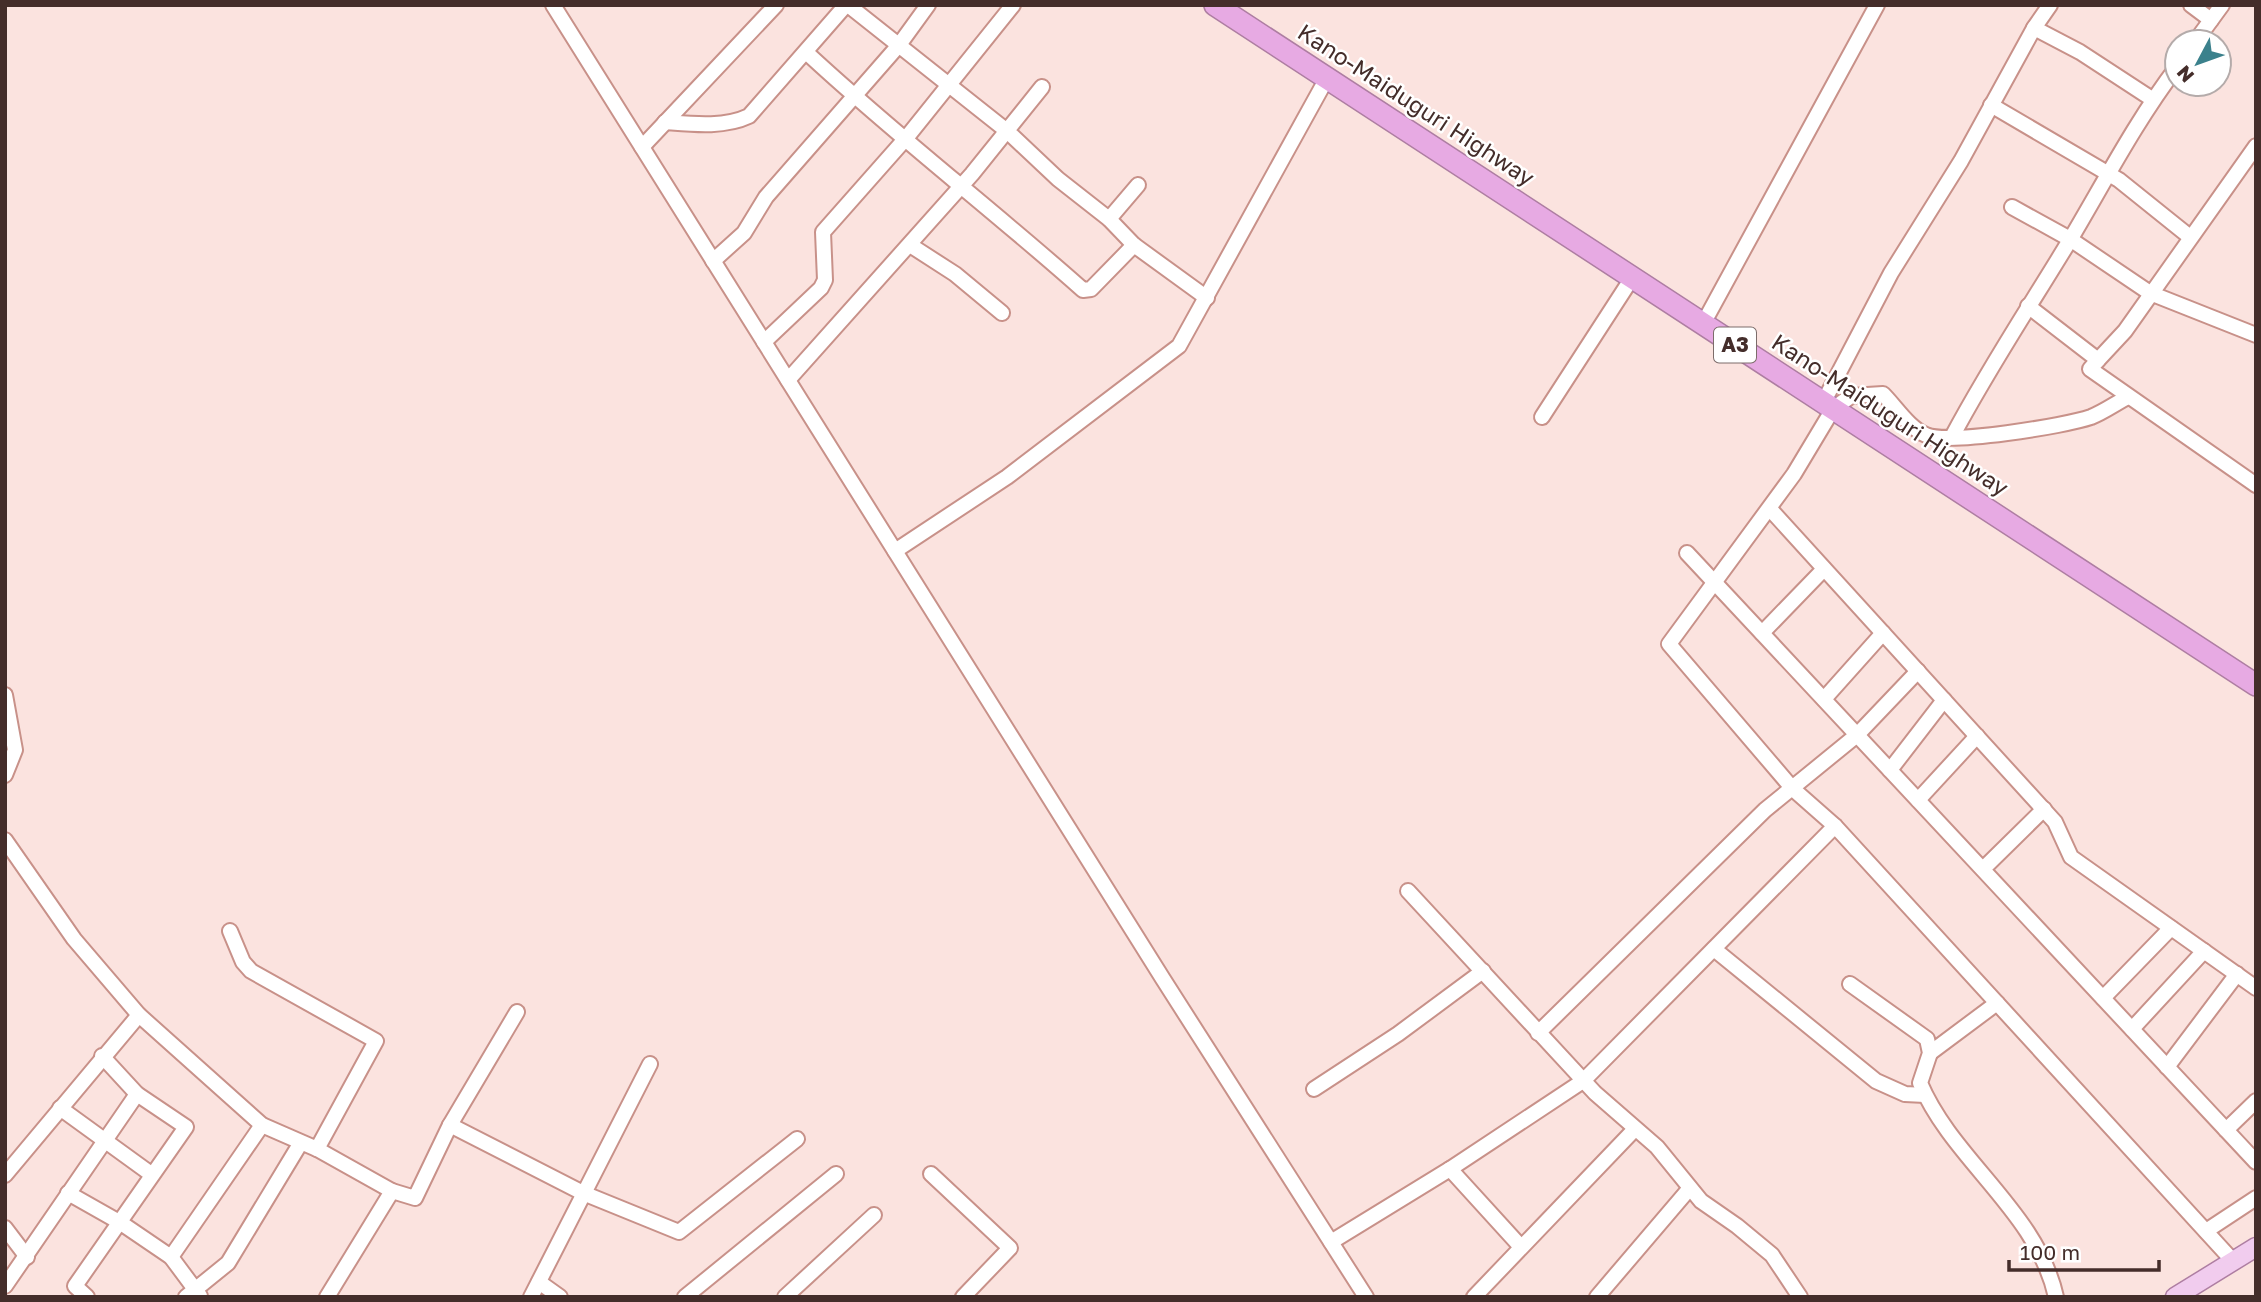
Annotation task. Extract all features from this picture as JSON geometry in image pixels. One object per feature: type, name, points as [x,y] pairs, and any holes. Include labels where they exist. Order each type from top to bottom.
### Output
[{"type":"highway","name":"Kano-Maiduguri Highway","points":[[1215,5],[2256,685]]},
{"type":"main road","points":[[2175,1297],[2256,1247]]},
{"type":"street","points":[[554,5],[895,551],[1367,1297]]},
{"type":"street","points":[[642,147],[776,5]]},
{"type":"street","points":[[665,122],[701,124],[741,120],[755,111],[847,5],[1007,131],[1058,179],[1109,219],[1134,245],[1207,298]]},
{"type":"street","points":[[713,261],[744,233],[766,197],[899,45],[928,5]]},
{"type":"street","points":[[764,342],[821,288],[825,280],[823,232],[950,86],[1013,5]]},
{"type":"street","points":[[1703,324],[1877,5]]},
{"type":"street","points":[[2050,5],[2034,28],[1961,161],[1891,273],[1828,406],[1770,509],[1669,644],[1793,789],[1835,826],[2233,1261]]},
{"type":"street","points":[[2191,5],[2211,20]]},
{"type":"street","points":[[2205,28],[2222,5]]},
{"type":"street","points":[[2034,28],[2080,52],[2152,99]]},
{"type":"street","points":[[806,52],[853,96],[907,137],[1083,290],[1091,289],[1134,245]]},
{"type":"street","points":[[895,551],[1007,477],[1179,346],[1327,78]]},
{"type":"street","points":[[1952,438],[1982,380],[2163,85]]},
{"type":"street","points":[[788,380],[865,290],[910,245],[1042,87]]},
{"type":"street","points":[[1991,105],[2107,173],[2190,237]]},
{"type":"street","points":[[2256,146],[2125,331],[2090,369],[2256,485]]},
{"type":"street","points":[[1109,219],[1138,185]]},
{"type":"street","points":[[2012,207],[2070,239],[2150,293],[2256,335]]},
{"type":"street","points":[[910,245],[955,274],[1002,313]]},
{"type":"street","points":[[1542,417],[1632,278]]},
{"type":"street","points":[[2028,306],[2098,360]]},
{"type":"street","points":[[1828,406],[1852,396],[1879,393],[1917,430],[1928,436],[1952,438],[1988,435],[2088,418],[2128,397]]},
{"type":"street","points":[[1770,509],[2044,809],[2055,822],[2071,857],[2256,988]]},
{"type":"street","points":[[1687,553],[2256,1162]]},
{"type":"street","points":[[1762,633],[1825,569]]},
{"type":"street","points":[[1824,699],[1883,633]]},
{"type":"street","points":[[1538,1033],[1765,810],[1857,735],[1918,671]]},
{"type":"street","points":[[5,695],[15,750],[5,775]]},
{"type":"street","points":[[1890,770],[1944,700]]},
{"type":"street","points":[[1918,800],[1977,736]]},
{"type":"street","points":[[1983,869],[2044,809]]},
{"type":"street","points":[[1331,1242],[1450,1169],[1583,1081],[1835,826]]},
{"type":"street","points":[[5,840],[74,939],[139,1015],[262,1125],[300,1144],[317,1149],[392,1191],[415,1198],[450,1125],[517,1012]]},
{"type":"street","points":[[1408,891],[1583,1081],[1634,1130],[1657,1147],[1690,1188],[1717,1214],[1737,1226],[1772,1255],[1800,1297]]},
{"type":"street","points":[[2103,998],[2171,928]]},
{"type":"street","points":[[230,931],[251,971],[376,1041],[317,1149]]},
{"type":"street","points":[[1714,948],[1876,1081],[1905,1094],[1925,1095]]},
{"type":"street","points":[[2132,1029],[2204,951]]},
{"type":"street","points":[[1314,1089],[1398,1034],[1483,971]]},
{"type":"street","points":[[2167,1067],[2237,974]]},
{"type":"street","points":[[1850,984],[1927,1039],[1930,1054],[1920,1083],[1932,1111],[1964,1155],[2023,1223],[2056,1297]]},
{"type":"street","points":[[1930,1054],[1997,1003]]},
{"type":"street","points":[[5,1175],[139,1015]]},
{"type":"street","points":[[87,1297],[75,1286],[121,1223],[151,1174],[187,1127],[137,1094],[102,1056]]},
{"type":"street","points":[[531,1297],[650,1064]]},
{"type":"street","points":[[5,1286],[27,1257],[102,1140],[137,1094]]},
{"type":"street","points":[[2226,1130],[2256,1101]]},
{"type":"street","points":[[60,1108],[151,1174]]},
{"type":"street","points":[[171,1257],[262,1125]]},
{"type":"street","points":[[450,1125],[583,1193],[679,1232],[797,1139]]},
{"type":"street","points":[[1474,1297],[1634,1130]]},
{"type":"street","points":[[68,1193],[121,1223],[171,1257],[194,1294],[228,1263],[300,1144]]},
{"type":"street","points":[[1450,1169],[1521,1247]]},
{"type":"street","points":[[685,1297],[836,1174]]},
{"type":"street","points":[[931,1174],[1010,1248],[963,1297]]},
{"type":"street","points":[[1597,1297],[1690,1188]]},
{"type":"street","points":[[327,1297],[392,1191]]},
{"type":"street","points":[[2206,1231],[2256,1198]]},
{"type":"street","points":[[785,1297],[874,1215]]},
{"type":"street","points":[[5,1228],[27,1257]]},
{"type":"street","points":[[539,1282],[560,1297]]}]
